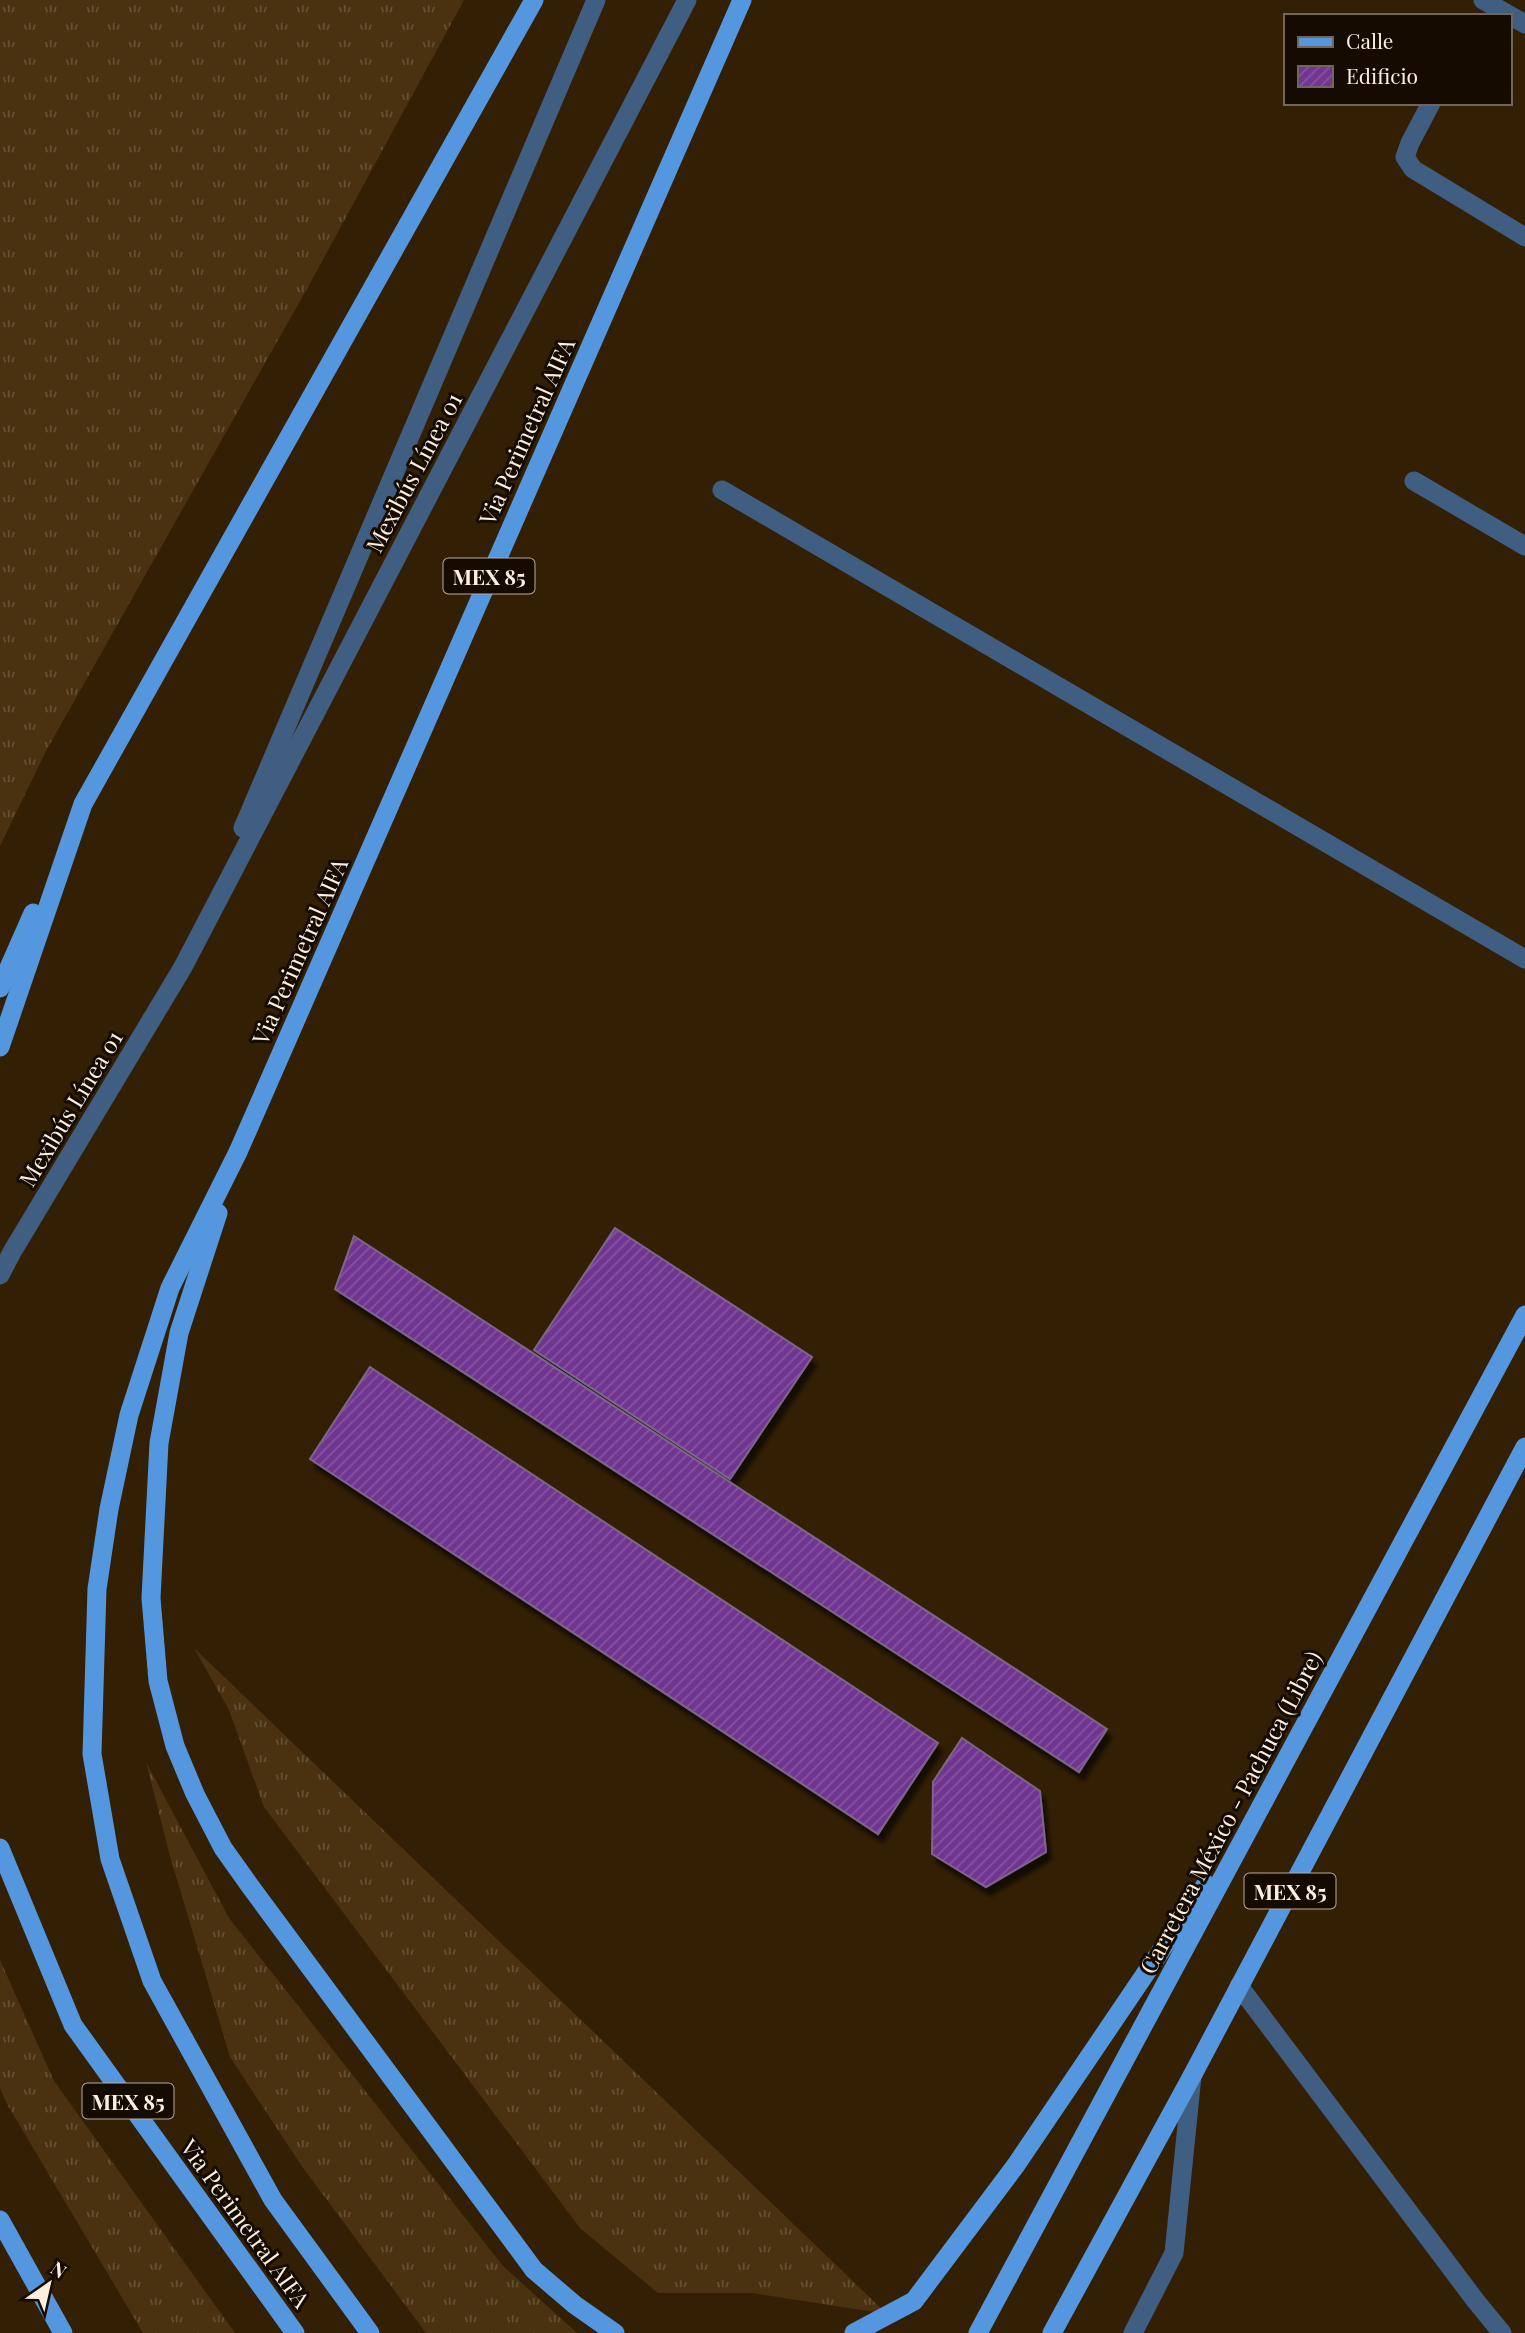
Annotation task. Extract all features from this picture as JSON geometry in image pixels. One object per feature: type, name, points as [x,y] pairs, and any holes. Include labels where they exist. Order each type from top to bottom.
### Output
[{"type":"main road","points":[[0,988],[83,804],[534,0]]},
{"type":"main road","name":"Via Perimetral AIFA","points":[[238,1152],[742,0]]},
{"type":"main road","points":[[0,1047],[83,804]]},
{"type":"main road","points":[[238,1152],[170,1288],[129,1415],[109,1509],[97,1590],[92,1754],[110,1859],[152,1981],[273,2200],[370,2333]]},
{"type":"main road","points":[[238,1152],[179,1333],[159,1443],[151,1598],[158,1681],[175,1746],[195,1794],[223,1848],[534,2270],[575,2305],[615,2333]]},
{"type":"main road","name":"Carretera México - Pachuca (Libre)","points":[[978,2333],[1525,1315]]},
{"type":"main road","name":"MEX 85","points":[[1052,2333],[1192,2076],[1525,1447]]},
{"type":"main road","points":[[854,2333],[914,2301],[1016,2165],[1266,1796]]},
{"type":"main road","name":"Via Perimetral AIFA","points":[[0,1848],[73,2025],[295,2333]]},
{"type":"main road","points":[[0,2220],[63,2333]]},
{"type":"street","name":"Mexibús Línea 01","points":[[183,967],[596,0]]},
{"type":"street","name":"Mexibús Línea 01","points":[[0,1275],[183,967],[687,0]]},
{"type":"street","points":[[1482,6],[1501,14]]},
{"type":"street","points":[[1429,105],[1409,143],[1405,157],[1413,169],[1525,237]]},
{"type":"street","points":[[1414,481],[1525,546]]},
{"type":"street","points":[[722,491],[1525,958]]},
{"type":"street","points":[[1239,1986],[1466,2289],[1502,2333]]},
{"type":"street","points":[[1133,2333],[1174,2253],[1192,2076]]},
{"type":"green space","points":[[0,0],[464,0],[313,278],[46,751],[0,846]]},
{"type":"green space","points":[[194,1648],[887,2314],[753,2293],[658,2293],[580,2228],[264,1807],[229,1710]]},
{"type":"green space","points":[[146,1762],[229,1918],[503,2266],[577,2333],[426,2333],[301,2165],[230,2057],[170,1856]]},
{"type":"green space","points":[[0,1960],[54,2081],[235,2333],[143,2333],[0,2088]]},
{"type":"building","points":[[615,1228],[812,1357],[730,1479],[534,1350]]},
{"type":"building","points":[[354,1236],[1107,1729],[1079,1772],[335,1289]]},
{"type":"building","points":[[370,1367],[938,1743],[878,1834],[310,1459]]},
{"type":"building","points":[[962,1738],[1040,1791],[1046,1852],[986,1887],[932,1854],[933,1782]]}]
